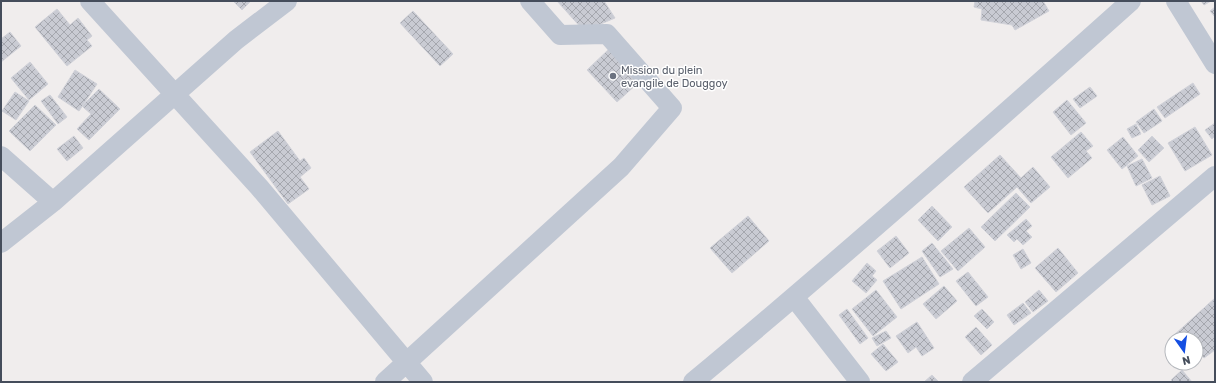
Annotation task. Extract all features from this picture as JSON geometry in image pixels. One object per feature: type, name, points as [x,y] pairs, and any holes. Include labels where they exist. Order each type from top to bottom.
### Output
[{"type":"street","points":[[90,1],[259,188],[423,382]]},
{"type":"street","points":[[1,243],[53,202],[236,40],[287,1]]},
{"type":"street","points":[[385,382],[621,167],[672,108],[606,34],[560,35],[530,1]]},
{"type":"street","points":[[693,382],[949,163],[1131,1]]},
{"type":"street","points":[[1176,1],[1215,64]]},
{"type":"street","points":[[1,156],[53,202]]},
{"type":"street","points":[[972,382],[1215,176]]},
{"type":"street","points":[[794,297],[860,382]]},
{"type":"building","points":[[233,1],[249,1],[250,2],[242,10]]},
{"type":"building","points":[[557,1],[604,1],[615,18],[584,31]]},
{"type":"building","points":[[975,1],[1043,1],[1049,11],[1015,30],[1012,25],[981,20],[982,9],[974,7]]},
{"type":"building","points":[[1201,1],[1211,1],[1204,5]]},
{"type":"building","points":[[1215,7],[1215,17],[1210,11]]},
{"type":"building","points":[[57,9],[70,25],[78,18],[92,36],[87,40],[92,46],[67,66],[35,27]]},
{"type":"building","points":[[413,11],[453,54],[440,66],[400,23]]},
{"type":"building","points":[[10,32],[21,46],[1,62],[1,39]]},
{"type":"building","name":"Mission du plein evangile de Douggoy","points":[[609,49],[639,82],[617,102],[587,70]]},
{"type":"building","points":[[30,62],[48,84],[29,100],[11,78]]},
{"type":"building","points":[[75,70],[97,84],[79,111],[58,97]]},
{"type":"building","points":[[1193,83],[1200,94],[1165,118],[1157,107]]},
{"type":"building","points":[[1090,87],[1097,96],[1080,108],[1073,99]]},
{"type":"building","points":[[99,89],[120,109],[89,140],[77,129],[91,114],[82,106]]},
{"type":"building","points":[[15,92],[29,101],[16,120],[2,111]]},
{"type":"building","points":[[50,95],[67,117],[58,124],[41,101]]},
{"type":"building","points":[[1067,100],[1086,123],[1071,135],[1053,112]]},
{"type":"building","points":[[35,105],[56,125],[30,151],[9,131]]},
{"type":"building","points":[[1154,109],[1162,121],[1144,133],[1136,122]]},
{"type":"building","points":[[1215,123],[1215,136],[1212,139],[1205,130]]},
{"type":"building","points":[[1136,124],[1141,134],[1132,138],[1127,129]]},
{"type":"building","points":[[1195,127],[1212,155],[1185,171],[1168,143]]},
{"type":"building","points":[[278,131],[300,161],[304,158],[311,168],[300,177],[309,189],[288,204],[250,152]]},
{"type":"building","points":[[1081,132],[1093,146],[1086,151],[1092,158],[1068,178],[1051,157]]},
{"type":"building","points":[[74,136],[83,148],[67,161],[57,149]]},
{"type":"building","points":[[1152,136],[1164,148],[1149,162],[1138,150]]},
{"type":"building","points":[[1123,137],[1138,156],[1122,169],[1107,150]]},
{"type":"building","points":[[1000,155],[1021,178],[1033,167],[1050,187],[1031,203],[1017,187],[988,213],[964,187]]},
{"type":"building","points":[[1142,159],[1152,178],[1136,186],[1127,166]]},
{"type":"building","points":[[1160,176],[1170,196],[1152,205],[1142,185]]},
{"type":"building","points":[[1016,193],[1030,207],[995,241],[981,227]]},
{"type":"building","points":[[932,206],[952,227],[938,241],[918,220]]},
{"type":"building","points":[[748,216],[769,241],[732,273],[710,248]]},
{"type":"building","points":[[1026,219],[1032,226],[1026,231],[1032,237],[1023,245],[1017,239],[1014,242],[1007,235]]},
{"type":"building","points":[[969,228],[985,247],[958,271],[941,251]]},
{"type":"building","points":[[896,236],[909,253],[890,268],[877,251]]},
{"type":"building","points":[[932,243],[953,269],[940,277],[922,251]]},
{"type":"building","points":[[1058,248],[1078,273],[1056,292],[1035,268]]},
{"type":"building","points":[[1023,249],[1031,263],[1021,269],[1013,255]]},
{"type":"building","points":[[922,257],[939,284],[901,309],[883,281]]},
{"type":"building","points":[[867,263],[876,271],[872,276],[877,280],[866,293],[852,281]]},
{"type":"building","points":[[968,272],[988,297],[976,306],[956,281]]},
{"type":"building","points":[[944,286],[957,301],[936,319],[923,304]]},
{"type":"building","points":[[876,290],[897,317],[873,336],[852,309]]},
{"type":"building","points":[[1039,290],[1048,301],[1033,312],[1025,302]]},
{"type":"building","points":[[1215,298],[1215,350],[1204,358],[1204,331],[1179,331]]},
{"type":"building","points":[[1023,303],[1031,313],[1014,325],[1007,315]]},
{"type":"building","points":[[847,309],[868,338],[860,344],[839,315]]},
{"type":"building","points":[[982,309],[994,322],[987,329],[974,316]]},
{"type":"building","points":[[917,322],[934,348],[922,356],[916,347],[908,353],[896,336]]},
{"type":"building","points":[[976,327],[992,345],[981,355],[965,337]]},
{"type":"building","points":[[886,331],[891,338],[877,346],[872,338]]},
{"type":"building","points":[[883,344],[898,362],[886,371],[871,354]]},
{"type":"building","points":[[1183,371],[1192,382],[1173,382],[1171,380]]},
{"type":"building","points":[[932,375],[939,382],[924,382]]},
{"type":"place","name":"Mission du plein evangile de Douggoy","points":[[613,76]]}]
